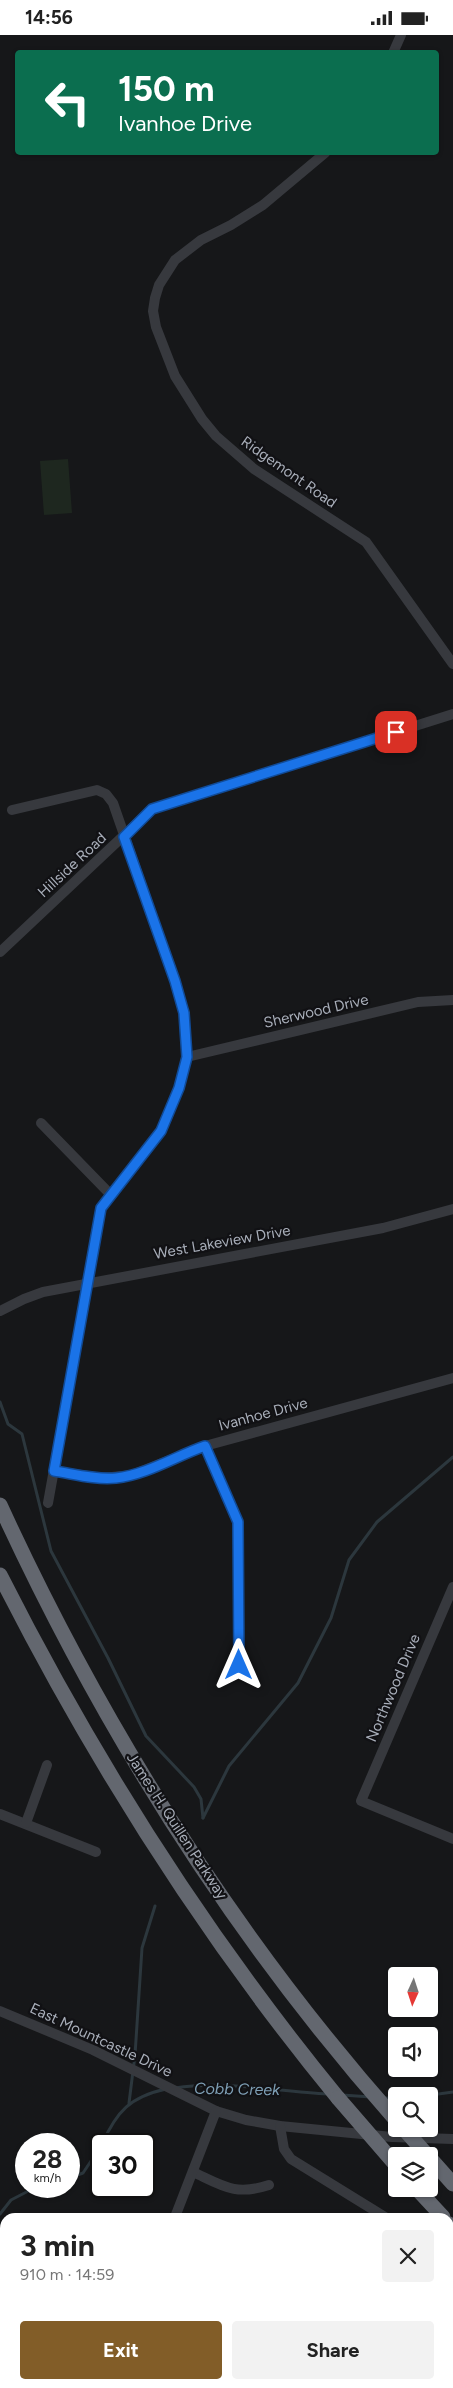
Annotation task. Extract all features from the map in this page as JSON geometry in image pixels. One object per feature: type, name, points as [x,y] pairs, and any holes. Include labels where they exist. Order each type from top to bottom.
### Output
[{"type":"highway","name":"James H. Quillen Parkway","points":[[0,1505],[100,1703],[187,1844],[276,1971],[388,2111]]},
{"type":"highway","name":"James H. Quillen Parkway","points":[[0,1575],[77,1720],[163,1862],[257,1995],[338,2098],[388,2156]]},
{"type":"highway","points":[[411,2137],[419,2147]]},
{"type":"highway","points":[[438,2168],[450,2181]]},
{"type":"highway","points":[[424,2197],[439,2213]]},
{"type":"street","points":[[394,50],[401,35]]},
{"type":"street","name":"Ridgemont Road","points":[[323,155],[263,205],[231,225],[200,240],[175,260],[159,285],[155,298],[153,311],[156,327],[175,376],[202,419],[216,436],[254,469],[366,542],[453,664]]},
{"type":"street","name":"Hillside Road","points":[[1,949],[152,809],[453,714]]},
{"type":"street","points":[[12,809],[97,790],[106,795],[113,803],[175,981],[184,1013],[187,1057],[179,1088],[161,1131],[101,1208],[48,1503]]},
{"type":"street","name":"Sherwood Drive","points":[[187,1057],[418,1002],[453,1000]]},
{"type":"street","points":[[41,1123],[110,1195]]},
{"type":"street","name":"West Lakeview Drive","points":[[0,1311],[43,1292],[383,1228],[453,1209]]},
{"type":"street","name":"Ivanhoe Drive","points":[[54,1471],[102,1478],[132,1475],[205,1446],[453,1378]]},
{"type":"street","points":[[205,1446],[238,1522],[239,1665]]},
{"type":"street","name":"Northwood Drive","points":[[453,1587],[361,1801],[453,1839]]},
{"type":"street","points":[[26,1823],[47,1765]]},
{"type":"street","points":[[0,1814],[96,1852]]},
{"type":"street","name":"East Mountcastle Drive","points":[[0,2011],[93,2050],[216,2111],[246,2120],[280,2126],[392,2137],[453,2139]]},
{"type":"street","points":[[177,2213],[216,2111]]},
{"type":"street","points":[[280,2126],[284,2149],[292,2159],[379,2213]]},
{"type":"street","points":[[193,2172],[224,2186],[246,2191],[268,2185]]},
{"type":"shaded area","points":[[68,459],[72,513],[44,515],[40,461]]},
{"type":"waterway","points":[[0,1402],[8,1424],[22,1434],[51,1551],[108,1658],[146,1736],[194,1787],[201,1799],[203,1818]]},
{"type":"waterway","points":[[203,1818],[229,1766],[298,1683],[331,1618],[349,1560],[377,1522],[453,1457]]},
{"type":"waterway","points":[[129,2103],[135,2055],[142,1948],[155,1906]]},
{"type":"waterway","name":"Cobb Creek","points":[[175,2088],[213,2085],[328,2094]]},
{"type":"waterway","name":"Cobb Creek","points":[[108,2133],[119,2114],[126,2107],[143,2096],[166,2089]]},
{"type":"waterway","name":"Cobb Creek","points":[[438,2094],[453,2092]]},
{"type":"waterway","name":"Cobb Creek","points":[[342,2095],[371,2097]]},
{"type":"waterway","name":"Cobb Creek","points":[[80,2174],[83,2173],[90,2162]]},
{"type":"waterway","name":"Cobb Creek","points":[[1,2213],[15,2198]]},
{"type":"route","points":[[239,1665],[238,1522],[205,1446],[132,1475],[117,1478],[102,1478],[54,1471],[101,1208],[161,1131],[179,1088],[187,1057],[184,1013],[175,981],[124,837],[152,809],[396,732]]}]
